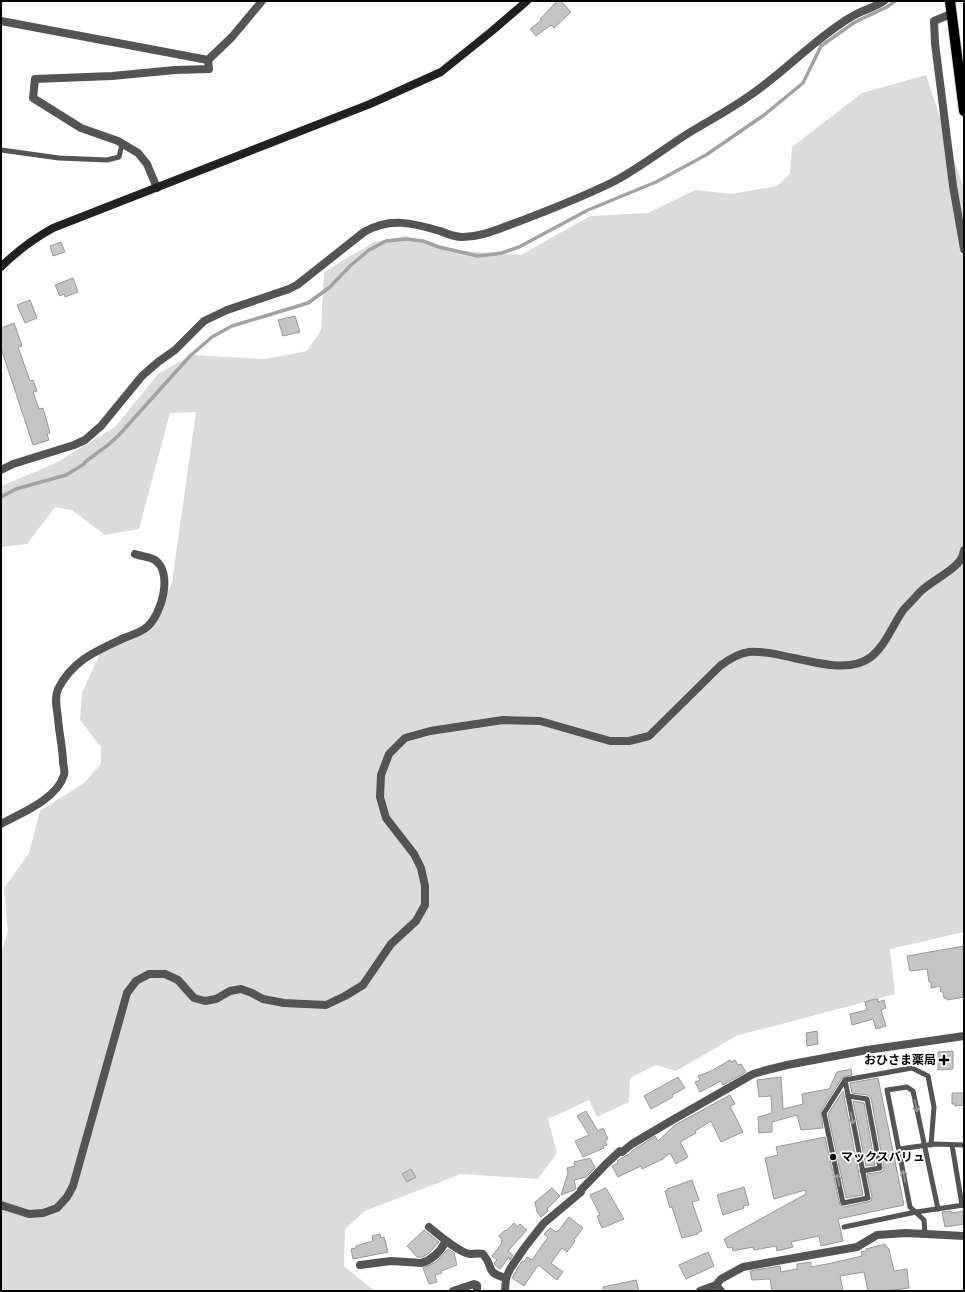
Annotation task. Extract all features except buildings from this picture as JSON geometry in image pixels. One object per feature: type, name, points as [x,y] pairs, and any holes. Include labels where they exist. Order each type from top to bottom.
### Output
[{"type":"main road","points":[[950,1],[964,112]]},
{"type":"street","points":[[208,60],[232,37],[262,1]]},
{"type":"street","points":[[1,267],[25,245],[53,228],[370,104],[441,72],[527,1]]},
{"type":"street","points":[[1,470],[13,464],[74,445],[85,440],[101,426],[142,376],[158,362],[176,350],[204,321],[227,310],[293,287],[325,264],[364,232],[374,226],[390,223],[412,223],[462,237],[477,236],[518,222],[593,191],[629,173],[749,96],[776,76],[793,60],[852,16],[884,1]]},
{"type":"street","points":[[951,14],[934,21],[935,43],[953,186],[964,249]]},
{"type":"street","points":[[1,21],[208,60]]},
{"type":"street","points":[[157,188],[147,164],[138,153],[122,144],[81,128],[33,98],[35,79],[112,76],[175,70],[209,69],[208,60]]},
{"type":"street","points":[[1,1205],[29,1214],[43,1213],[57,1208],[67,1197],[73,1186],[127,994],[136,981],[149,974],[165,974],[178,980],[194,998],[205,1001],[216,999],[230,991],[241,989],[263,999],[284,1003],[326,1005],[345,996],[362,985],[391,944],[416,921],[425,904],[425,886],[421,868],[414,854],[386,818],[380,797],[381,775],[389,754],[405,738],[430,731],[503,720],[540,721],[610,741],[629,741],[649,736],[720,666],[730,659],[748,652],[764,653],[842,666],[858,665],[872,656],[882,644],[904,610],[923,589],[962,559],[964,550]]},
{"type":"street","points":[[1,824],[31,808],[55,792],[64,775],[63,746],[59,733],[55,697],[65,678],[82,659],[94,652],[135,634],[148,626],[160,610],[165,584],[163,571],[155,560],[134,554]]},
{"type":"street","points":[[505,1291],[506,1278],[525,1247],[544,1223],[581,1192],[581,1190],[620,1151],[622,1152],[632,1144],[669,1122],[754,1074],[787,1065],[867,1050],[964,1036]]},
{"type":"street","points":[[429,1227],[446,1241],[466,1253],[483,1254],[487,1259],[494,1275],[506,1278]]},
{"type":"street","points":[[700,1291],[719,1288],[721,1279],[743,1267],[857,1247],[877,1235],[906,1233],[964,1236]]},
{"type":"street","points":[[360,1265],[391,1261],[426,1262],[440,1252],[446,1241]]},
{"type":"street","points":[[453,1291],[474,1284],[476,1285],[477,1291]]},
{"type":"lane","points":[[1,150],[59,158],[107,160],[119,156],[122,144]]},
{"type":"lane","points":[[845,1080],[868,1198],[843,1203],[824,1113],[845,1080],[912,1068],[928,1076],[934,1107],[931,1145]]},
{"type":"lane","points":[[926,1234],[924,1220],[910,1207],[888,1090],[907,1087],[913,1091],[938,1209]]},
{"type":"lane","points":[[848,1096],[867,1100],[880,1168],[862,1171]]},
{"type":"lane","points":[[899,1149],[931,1145],[964,1146]]},
{"type":"lane","points":[[844,1227],[916,1212],[963,1205],[952,1145]]},
{"type":"path","points":[[1,4],[4,1]]},
{"type":"shaded area","points":[[926,75],[964,189],[964,932],[890,949],[895,994],[736,1036],[676,1071],[656,1065],[630,1078],[629,1102],[597,1117],[589,1100],[548,1119],[557,1153],[538,1179],[461,1174],[365,1211],[345,1229],[344,1266],[373,1291],[1,1291],[1,953],[8,932],[4,888],[29,853],[40,811],[84,783],[101,764],[101,747],[80,720],[82,693],[105,642],[138,635],[157,619],[172,582],[196,412],[170,413],[139,529],[105,535],[72,510],[55,507],[27,544],[1,547],[1,486],[54,464],[115,427],[159,373],[192,355],[265,359],[307,351],[321,330],[324,272],[374,242],[406,236],[448,250],[521,255],[590,216],[648,213],[695,190],[732,194],[777,186],[790,174],[792,147],[862,93]]},
{"type":"waterway","points":[[1,497],[16,489],[66,475],[84,464],[119,435],[190,356],[212,337],[232,326],[308,303],[330,287],[350,266],[369,250],[386,241],[406,239],[423,241],[439,247],[478,256],[502,253],[519,247],[588,210],[656,182],[706,155],[764,115],[803,83],[821,46],[855,22],[887,7],[895,1]]},
{"type":"place","name":"おひさま薬局","points":[[944,1060]]},
{"type":"place","name":"マックスバリュ","points":[[833,1157]]}]
